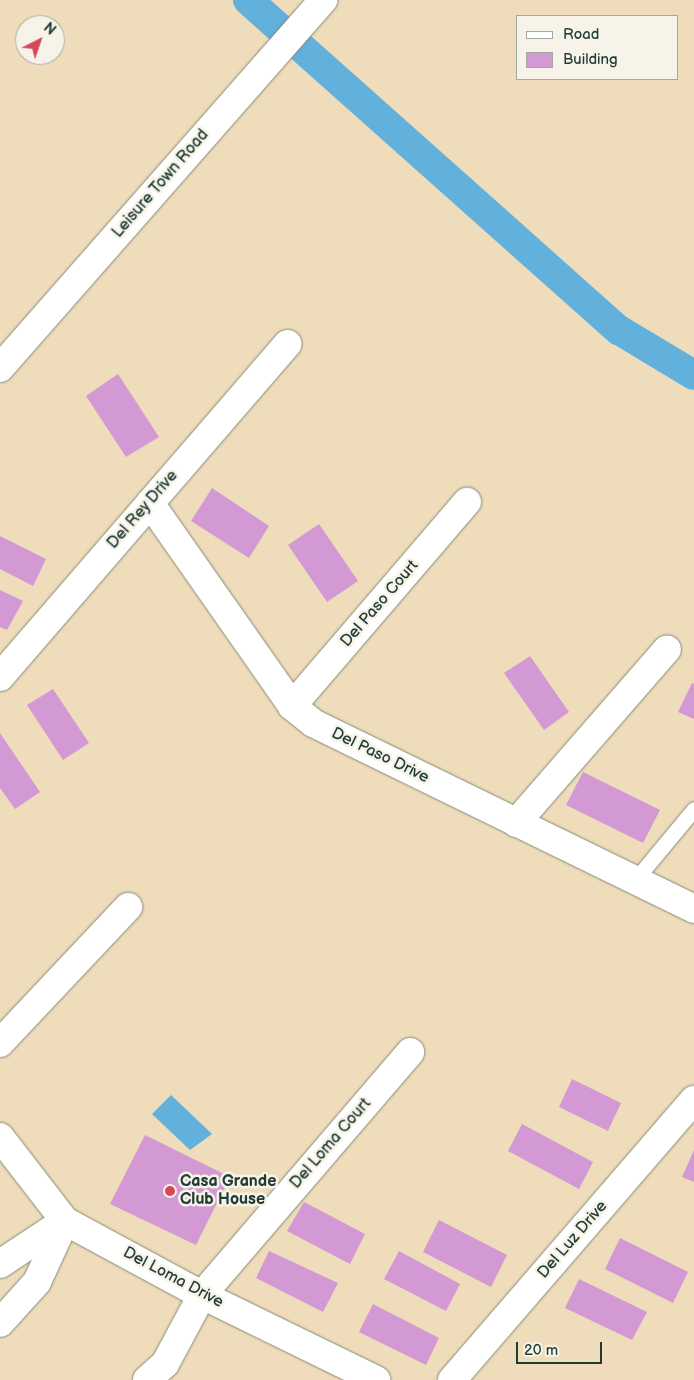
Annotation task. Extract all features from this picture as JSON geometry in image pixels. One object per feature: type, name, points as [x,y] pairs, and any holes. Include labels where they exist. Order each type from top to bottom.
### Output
[{"type":"street","name":"Leisure Town Road","points":[[0,368],[323,0]]},
{"type":"street","name":"Del Rey Drive","points":[[0,676],[287,344]]},
{"type":"street","name":"Del Paso Court","points":[[292,706],[467,502]]},
{"type":"street","name":"Del Paso Drive","points":[[150,503],[292,706],[312,724],[694,909]]},
{"type":"street","points":[[516,823],[667,649]]},
{"type":"street","points":[[0,1043],[128,908]]},
{"type":"street","name":"Del Loma Court","points":[[147,1380],[165,1364],[202,1295],[410,1052]]},
{"type":"street","name":"Del Luz Drive","points":[[452,1380],[694,1100]]},
{"type":"street","name":"Del Loma Drive","points":[[0,1137],[65,1220],[202,1295],[376,1380]]},
{"type":"street","points":[[0,1264],[65,1220]]},
{"type":"street","points":[[0,1323],[37,1282],[65,1220]]},
{"type":"lane","points":[[635,880],[694,809]]},
{"type":"water","points":[[171,1095],[212,1134],[190,1150],[152,1114]]},
{"type":"building","points":[[118,374],[159,437],[126,457],[86,396]]},
{"type":"building","points":[[212,488],[269,526],[249,558],[191,521]]},
{"type":"building","points":[[319,524],[358,581],[327,602],[288,545]]},
{"type":"building","points":[[0,536],[46,559],[33,586],[0,569]]},
{"type":"building","points":[[0,590],[23,601],[7,630],[0,627]]},
{"type":"building","points":[[530,656],[569,712],[544,730],[504,673]]},
{"type":"building","points":[[692,683],[694,684],[694,719],[678,712]]},
{"type":"building","points":[[53,689],[89,743],[63,760],[27,705]]},
{"type":"building","points":[[0,733],[40,792],[15,809],[0,788]]},
{"type":"building","points":[[583,772],[660,810],[643,843],[566,805]]},
{"type":"building","points":[[572,1079],[621,1103],[608,1131],[559,1107]]},
{"type":"building","points":[[522,1124],[593,1162],[579,1189],[508,1151]]},
{"type":"building","name":"Casa Grande Club House","points":[[145,1135],[230,1177],[196,1245],[110,1204]]},
{"type":"building","points":[[694,1150],[694,1182],[682,1177]]},
{"type":"building","points":[[304,1202],[365,1234],[350,1264],[287,1231]]},
{"type":"building","points":[[439,1220],[507,1255],[491,1287],[423,1252]]},
{"type":"building","points":[[620,1238],[688,1272],[673,1303],[605,1269]]},
{"type":"building","points":[[269,1251],[338,1283],[323,1312],[256,1278]]},
{"type":"building","points":[[399,1251],[460,1284],[446,1311],[384,1279]]},
{"type":"building","points":[[579,1279],[647,1312],[632,1340],[565,1308]]},
{"type":"building","points":[[373,1304],[439,1338],[426,1365],[359,1332]]},
{"type":"waterway","points":[[248,0],[619,330],[694,375]]},
{"type":"place","name":"Casa Grande Club House","points":[[170,1191]]}]
